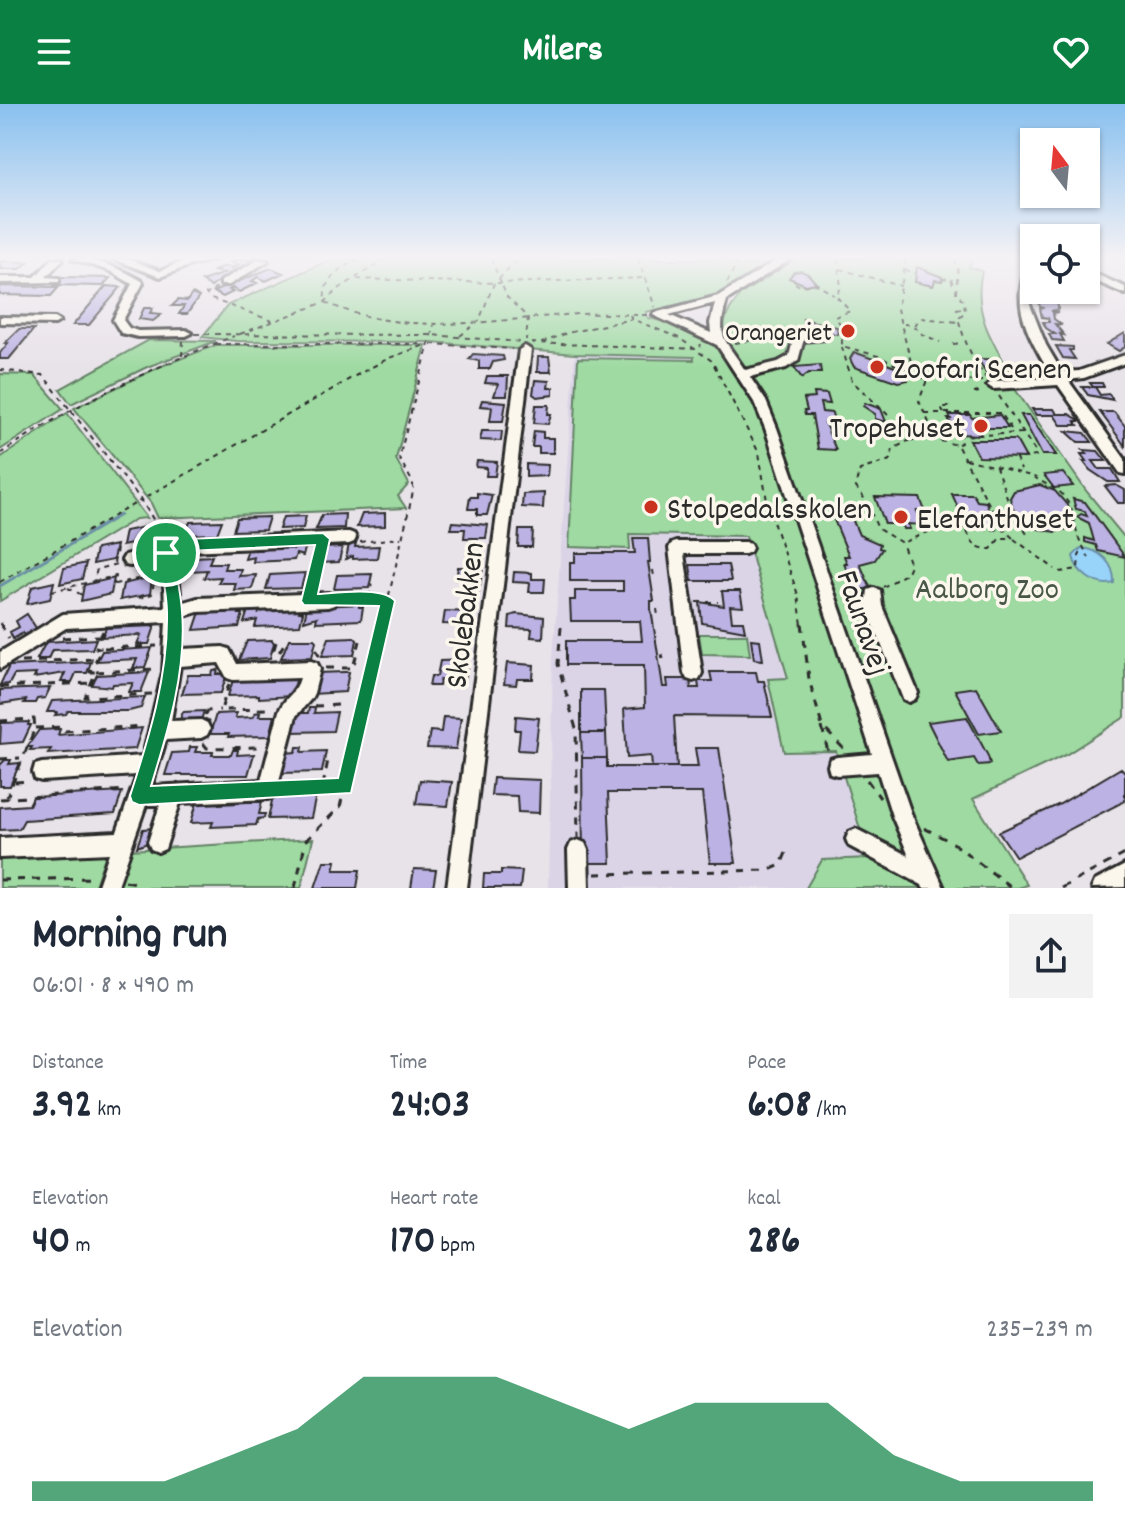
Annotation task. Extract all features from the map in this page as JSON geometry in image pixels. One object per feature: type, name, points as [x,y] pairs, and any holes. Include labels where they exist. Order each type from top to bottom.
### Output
[{"type":"street","points":[[131,296],[118,320],[125,331],[138,334],[192,334]]},
{"type":"street","points":[[658,315],[726,296]]},
{"type":"street","points":[[721,344],[715,323],[722,298]]},
{"type":"street","points":[[1025,304],[1034,331],[1062,378],[1125,469]]},
{"type":"street","name":"Faunavej","points":[[658,315],[694,328],[721,344],[744,374],[771,428],[902,816],[931,882]]},
{"type":"street","points":[[0,320],[55,321]]},
{"type":"street","points":[[744,374],[782,365],[794,358],[799,335]]},
{"type":"street","name":"Skolebakken","points":[[457,888],[531,345]]},
{"type":"street","points":[[989,386],[1080,375],[1125,359]]},
{"type":"street","points":[[155,541],[187,545],[352,540]]},
{"type":"street","points":[[134,566],[155,541]]},
{"type":"street","points":[[108,883],[149,765],[153,728],[173,658],[175,612],[155,541]]},
{"type":"street","points":[[693,673],[676,548],[745,548]]},
{"type":"street","points":[[874,595],[874,606],[909,693]]},
{"type":"street","points":[[10,658],[63,621],[161,616],[198,605],[328,600]]},
{"type":"street","points":[[139,796],[268,789],[279,746],[311,669],[233,672],[223,655],[173,658]]},
{"type":"street","points":[[153,728],[201,729]]},
{"type":"street","points":[[846,765],[883,762]]},
{"type":"street","points":[[37,776],[149,765]]},
{"type":"street","points":[[158,842],[173,794]]},
{"type":"street","points":[[856,839],[931,882]]},
{"type":"street","points":[[0,848],[122,842]]},
{"type":"street","points":[[578,850],[579,881]]},
{"type":"street","points":[[1102,888],[1125,875]]},
{"type":"path","points":[[208,296],[273,321]]},
{"type":"path","points":[[324,296],[325,302],[340,311],[364,319],[434,324],[583,314],[658,315],[651,296]]},
{"type":"path","points":[[0,454],[69,408],[115,384],[325,302],[332,296]]},
{"type":"path","points":[[458,337],[479,321],[487,296]]},
{"type":"path","points":[[506,296],[528,318],[531,345]]},
{"type":"path","points":[[836,296],[850,311],[835,317],[842,326],[843,363],[856,389],[879,406],[904,442]]},
{"type":"path","points":[[899,296],[897,309],[911,362],[907,369]]},
{"type":"path","points":[[956,309],[964,308]]},
{"type":"path","points":[[914,325],[922,318],[959,320],[954,315]]},
{"type":"path","points":[[182,356],[181,346],[192,334],[431,335],[531,345],[631,317],[699,349],[712,361],[759,453],[768,507],[798,595],[809,679],[829,754],[846,765]]},
{"type":"path","points":[[295,888],[306,840],[340,807],[345,787],[413,483],[399,458],[434,324]]},
{"type":"path","points":[[903,324],[914,325],[922,334],[940,342]]},
{"type":"path","points":[[721,344],[799,335]]},
{"type":"path","points":[[953,344],[963,343]]},
{"type":"path","points":[[214,344],[699,349]]},
{"type":"path","points":[[0,582],[290,415],[354,374],[403,351],[429,344]]},
{"type":"path","points":[[842,346],[907,369],[927,380],[989,386]]},
{"type":"path","points":[[0,370],[43,375],[141,500],[158,526],[155,541]]},
{"type":"path","points":[[927,380],[919,401],[937,440]]},
{"type":"path","points":[[974,393],[989,386]]},
{"type":"path","points":[[944,413],[941,407],[952,407]]},
{"type":"path","points":[[925,413],[1001,413],[1013,432]]},
{"type":"path","points":[[1003,416],[1013,416]]},
{"type":"path","points":[[891,422],[907,429],[906,432],[915,440]]},
{"type":"path","points":[[879,434],[868,428],[878,423],[893,435],[906,432]]},
{"type":"path","points":[[886,432],[891,431]]},
{"type":"path","points":[[957,445],[961,443],[958,436],[1023,433]]},
{"type":"path","points":[[874,595],[878,588],[906,574],[910,565],[902,543],[878,529],[866,501],[855,486],[860,470],[890,460],[893,449],[915,440],[937,440],[957,445],[1003,530],[1020,546],[1055,569]]},
{"type":"path","points":[[965,459],[988,460],[1002,472],[1011,510],[1023,522],[1027,534]]},
{"type":"path","points":[[995,466],[1021,470],[1057,490],[1071,508],[1076,532],[1088,557]]},
{"type":"path","points":[[902,543],[940,527],[1003,530]]},
{"type":"path","points":[[966,529],[971,542],[981,549],[991,549],[1000,538],[1013,538]]},
{"type":"path","points":[[352,540],[402,538]]},
{"type":"path","points":[[309,601],[323,539]]},
{"type":"path","points":[[1060,572],[1078,569],[1084,546]]},
{"type":"path","points":[[114,565],[117,549]]},
{"type":"path","points":[[134,566],[137,579]]},
{"type":"path","points":[[94,581],[97,569],[105,567]]},
{"type":"path","points":[[653,570],[654,577]]},
{"type":"path","points":[[52,591],[116,576],[115,584],[155,575],[152,594],[139,598]]},
{"type":"path","points":[[67,587],[82,595],[84,583]]},
{"type":"path","points":[[369,598],[372,583]]},
{"type":"path","points":[[328,600],[369,598],[388,601]]},
{"type":"path","points":[[683,601],[718,602]]},
{"type":"path","points":[[657,609],[658,616]]},
{"type":"path","points":[[108,619],[96,648],[156,647]]},
{"type":"path","points":[[0,623],[10,658],[96,659]]},
{"type":"path","points":[[561,627],[558,664],[576,729],[578,850]]},
{"type":"path","points":[[61,638],[101,636]]},
{"type":"path","points":[[311,669],[353,668],[360,641]]},
{"type":"path","points":[[276,642],[274,649],[278,654],[284,644]]},
{"type":"path","points":[[102,648],[90,672],[153,670]]},
{"type":"path","points":[[316,649],[319,655],[322,651]]},
{"type":"path","points":[[662,654],[663,659]]},
{"type":"path","points":[[96,672],[85,697],[149,695]]},
{"type":"path","points":[[221,710],[233,672]]},
{"type":"path","points":[[0,687],[91,683]]},
{"type":"path","points":[[279,746],[207,748],[201,729],[207,711],[296,703],[308,706],[341,705]]},
{"type":"path","points":[[0,721],[34,719],[35,728],[6,799]]},
{"type":"path","points":[[822,726],[846,765],[885,805],[953,843],[1012,888]]},
{"type":"path","points":[[35,728],[63,727],[65,731],[153,728]]},
{"type":"path","points":[[0,759],[21,758]]},
{"type":"path","points":[[322,788],[328,760]]},
{"type":"path","points":[[14,782],[37,776]]},
{"type":"path","points":[[268,789],[345,787]]},
{"type":"path","points":[[0,799],[31,798],[33,793],[126,790],[139,796]]},
{"type":"path","points":[[579,881],[769,870],[781,865],[788,848]]},
{"type":"path","points":[[1061,888],[1125,854]]},
{"type":"path","points":[[0,880],[48,877],[136,883],[137,888]]},
{"type":"shaded area","name":"Stolpedalsskolen","points":[[575,354],[694,357],[788,679],[769,680],[784,752],[836,751],[869,859],[823,860],[806,888],[548,888],[553,658]]},
{"type":"green space","name":"Aalborg Zoo","points":[[249,296],[715,296],[646,312],[648,318],[682,326],[718,345],[727,341],[722,327],[740,296],[980,296],[982,315],[992,341],[1016,381],[1010,382],[1087,492],[1125,538],[1125,717],[1067,754],[973,799],[1027,885],[1017,888],[806,888],[822,860],[869,858],[836,751],[784,752],[768,679],[788,678],[746,536],[629,534],[630,549],[569,547],[578,358],[694,360],[694,357],[575,354],[432,342],[236,341],[202,337],[228,305]]},
{"type":"green space","points":[[149,340],[216,341],[147,367],[71,404],[60,389]]},
{"type":"green space","points":[[216,345],[426,345],[396,459],[409,484],[398,496],[406,508],[158,518],[151,503],[74,408],[159,367]]},
{"type":"green space","points":[[0,374],[34,375],[63,409],[0,450]]},
{"type":"green space","points":[[67,413],[147,518],[136,519],[0,601],[0,458]]},
{"type":"green space","points":[[699,634],[747,634],[750,655],[702,654]]},
{"type":"green space","points":[[313,839],[301,888],[115,888],[129,850]]},
{"type":"green space","points":[[107,851],[94,888],[0,888],[0,855]]},
{"type":"water","points":[[1081,548],[1094,551],[1105,559],[1112,570],[1114,583],[1094,581],[1078,568],[1073,556]]},
{"type":"building","points":[[98,296],[114,296],[89,325],[73,325]]},
{"type":"building","points":[[191,296],[199,297],[187,314],[179,314],[184,306],[172,306],[178,300],[187,301]]},
{"type":"building","points":[[1040,304],[1058,304],[1058,309],[1051,311],[1058,312],[1053,313],[1054,319],[1062,325],[1055,324],[1064,335],[1060,334],[1064,341],[1052,340],[1049,334],[1055,334],[1046,328],[1043,322],[1049,322],[1048,318],[1042,317],[1040,309],[1044,308]]},
{"type":"building","points":[[144,308],[153,308],[150,313],[162,314],[153,321],[139,319]]},
{"type":"building","points":[[803,319],[837,327],[838,334],[825,333],[825,341],[803,343],[800,327],[803,327]]},
{"type":"building","points":[[19,329],[34,329],[9,359],[0,359],[0,353],[8,343],[5,343]]},
{"type":"building","points":[[1125,333],[1125,347],[1119,351],[1107,344]]},
{"type":"building","points":[[1056,346],[1073,347],[1069,350],[1075,359],[1063,358]]},
{"type":"building","name":"Zoofari Scenen","points":[[854,352],[895,367],[905,373],[908,380],[898,382],[854,367],[850,359]]},
{"type":"building","points":[[473,354],[503,356],[504,360],[493,362],[490,369],[479,369],[479,361],[469,359]]},
{"type":"building","points":[[538,357],[549,357],[551,372],[537,372]]},
{"type":"building","points":[[978,359],[998,359],[1007,375],[987,374]]},
{"type":"building","points":[[820,365],[821,373],[809,373],[802,378],[794,367]]},
{"type":"building","points":[[487,376],[508,376],[507,396],[494,396],[498,384],[485,383]]},
{"type":"building","points":[[535,380],[549,381],[548,388],[553,388],[553,395],[537,397],[533,394]]},
{"type":"building","points":[[1090,383],[1102,383],[1104,387],[1095,387],[1100,395],[1109,394],[1113,400],[1088,395],[1082,387],[1093,387]]},
{"type":"building","points":[[814,393],[827,394],[830,404],[820,403],[822,412],[832,413],[835,425],[825,424],[836,450],[818,449],[812,415],[805,415],[804,411],[807,411],[804,399],[815,398]]},
{"type":"building","points":[[482,400],[506,402],[503,421],[490,421],[492,407],[480,406]]},
{"type":"building","points":[[865,403],[881,409],[886,422],[875,419],[875,414],[863,406]]},
{"type":"building","points":[[536,405],[549,405],[548,414],[551,414],[548,424],[534,423]]},
{"type":"building","points":[[1032,409],[1054,409],[1057,414],[1069,414],[1081,421],[1075,421],[1078,425],[1061,425],[1054,415],[1036,415]]},
{"type":"building","points":[[1100,412],[1114,412],[1125,426],[1125,446]]},
{"type":"building","name":"Tropehuset","points":[[949,415],[970,415],[972,418],[1000,415],[1008,428],[978,428],[981,435],[959,434],[948,419],[951,419]]},
{"type":"building","points":[[1021,415],[1029,415],[1056,455],[1042,455]]},
{"type":"building","points":[[482,431],[502,431],[501,441],[480,440]]},
{"type":"building","points":[[534,431],[543,432],[543,438],[553,438],[553,453],[539,453],[539,447],[532,447]]},
{"type":"building","points":[[1066,431],[1085,433],[1092,442],[1078,442]]},
{"type":"building","points":[[970,440],[1016,440],[1026,458],[979,457]]},
{"type":"building","points":[[1083,450],[1098,451],[1106,461],[1093,461],[1099,469],[1112,469],[1120,482],[1108,482],[1090,470],[1083,461],[1086,461],[1081,454],[1087,454]]},
{"type":"building","points":[[477,461],[497,462],[495,476],[486,476],[487,468],[476,467]]},
{"type":"building","points":[[526,464],[548,465],[547,476],[526,477]]},
{"type":"building","points":[[1063,473],[1073,486],[1054,488],[1044,475]]},
{"type":"building","points":[[1040,485],[1055,491],[1068,506],[1074,520],[1067,529],[1055,532],[1039,529],[1027,524],[1013,509],[1010,498],[1014,491]]},
{"type":"building","points":[[1116,485],[1125,490],[1125,503],[1118,503],[1105,486]]},
{"type":"building","points":[[477,493],[492,495],[487,515],[477,515],[477,509],[468,509],[470,497],[477,497]]},
{"type":"building","points":[[544,493],[543,508],[522,507],[523,494]]},
{"type":"building","points":[[952,494],[973,494],[977,501],[986,502],[994,526],[967,528]]},
{"type":"building","name":"Elefanthuset","points":[[875,497],[920,498],[925,511],[917,511],[923,525],[908,524],[910,529],[904,529],[902,524],[885,524]]},
{"type":"building","points":[[1073,499],[1085,502],[1125,557],[1098,551],[1096,545],[1085,542],[1085,538],[1094,541],[1089,523],[1077,517],[1081,514],[1087,516],[1085,511],[1076,509]]},
{"type":"building","points":[[385,513],[385,526],[357,527],[362,514]]},
{"type":"building","points":[[345,514],[344,528],[316,529],[322,515]]},
{"type":"building","points":[[850,514],[859,535],[880,544],[879,548],[882,549],[875,560],[860,564],[871,589],[853,589],[844,563],[847,563],[844,556],[849,556],[832,515]]},
{"type":"building","points":[[306,516],[303,528],[279,529],[283,517]]},
{"type":"building","points":[[269,517],[265,530],[233,531],[237,518]]},
{"type":"building","points":[[222,521],[217,534],[184,535],[190,522]]},
{"type":"building","points":[[453,522],[488,525],[486,538],[464,538],[465,529],[451,529]]},
{"type":"building","points":[[145,527],[143,542],[122,546],[125,531]]},
{"type":"building","points":[[519,530],[533,530],[532,547],[518,547]]},
{"type":"building","points":[[633,538],[648,538],[654,601],[651,601],[651,609],[663,687],[668,687],[667,679],[690,679],[691,688],[699,688],[698,681],[712,681],[710,672],[756,672],[758,681],[764,681],[772,717],[674,716],[677,767],[652,767],[651,756],[627,758],[624,709],[645,707],[644,665],[566,665],[566,641],[642,641],[640,621],[571,621],[570,600],[575,600],[575,591],[623,591],[623,581],[570,581],[570,562],[575,562],[575,553],[635,553]]},
{"type":"building","points":[[356,543],[355,547],[379,546],[377,558],[353,559],[353,556],[346,559],[349,544]]},
{"type":"building","points":[[116,545],[113,560],[93,564],[96,549]]},
{"type":"building","points":[[298,545],[306,545],[303,556],[296,554],[294,560],[253,562],[254,557],[245,559],[248,547],[257,547],[256,550],[295,546],[294,549]]},
{"type":"building","points":[[342,547],[339,562],[320,563],[324,548]]},
{"type":"building","points":[[212,556],[209,563],[226,563],[224,569],[241,569],[239,576],[256,575],[252,589],[234,590],[236,583],[218,583],[221,577],[204,578],[207,570],[190,571],[195,557]]},
{"type":"building","points":[[86,563],[82,579],[60,584],[64,568]]},
{"type":"building","points":[[690,565],[728,565],[731,581],[692,581]]},
{"type":"building","points":[[458,567],[483,568],[479,591],[465,591],[467,580],[456,580]]},
{"type":"building","points":[[514,572],[532,573],[532,579],[545,579],[544,592],[529,592],[530,583],[513,582]]},
{"type":"building","points":[[305,573],[301,588],[266,589],[270,575]]},
{"type":"building","points":[[372,574],[369,588],[334,589],[337,575]]},
{"type":"building","points":[[152,577],[150,594],[120,600],[123,584]]},
{"type":"building","points":[[114,578],[111,594],[81,601],[84,585]]},
{"type":"building","points":[[54,582],[50,599],[27,604],[32,587]]},
{"type":"building","points":[[722,591],[740,591],[743,607],[730,606],[732,621],[743,621],[745,631],[702,623],[700,602],[724,606]]},
{"type":"building","points":[[359,604],[363,607],[361,620],[316,622],[317,617],[304,621],[307,607]]},
{"type":"building","points":[[300,608],[299,612],[303,612],[300,625],[255,627],[257,620],[244,623],[248,610],[260,609],[259,613]]},
{"type":"building","points":[[241,610],[239,614],[243,614],[239,627],[194,630],[199,615],[204,612]]},
{"type":"building","points":[[445,611],[474,612],[472,625],[443,624]]},
{"type":"building","points":[[27,614],[38,631],[26,639],[23,633],[13,639],[10,632],[19,627],[16,621]]},
{"type":"building","points":[[510,616],[544,617],[543,638],[531,637],[532,629],[509,628]]},
{"type":"building","points":[[155,626],[149,644],[137,644],[141,635],[102,637],[106,628]]},
{"type":"building","points":[[354,637],[357,640],[354,655],[322,656],[329,638]]},
{"type":"building","points":[[96,639],[92,649],[52,650],[48,659],[37,659],[46,642]]},
{"type":"building","points":[[289,639],[314,639],[312,657],[281,658]]},
{"type":"building","points":[[751,639],[760,640],[763,660],[754,659]]},
{"type":"building","points":[[272,640],[270,658],[239,660],[247,641]]},
{"type":"building","points":[[152,648],[145,667],[133,668],[137,659],[97,661],[102,651]]},
{"type":"building","points":[[468,660],[465,681],[440,680],[439,686],[429,686],[431,676],[437,676],[440,661]]},
{"type":"building","points":[[91,662],[87,673],[76,673],[72,682],[61,682],[65,673],[34,678],[36,674],[14,675],[9,684],[0,685],[9,666]]},
{"type":"building","points":[[507,663],[534,665],[533,679],[517,679],[516,685],[504,684]]},
{"type":"building","points":[[218,670],[217,674],[227,674],[221,693],[182,694],[188,675],[212,675],[213,671]]},
{"type":"building","points":[[149,672],[141,692],[129,692],[133,683],[113,684],[112,687],[92,685],[97,675]]},
{"type":"building","points":[[349,672],[345,692],[312,694],[317,673]]},
{"type":"building","points":[[234,677],[297,677],[292,696],[259,698],[259,695],[228,696]]},
{"type":"building","points":[[976,687],[1001,731],[979,734],[955,690]]},
{"type":"building","points":[[50,688],[45,698],[37,699],[35,703],[24,703],[26,700],[0,704],[0,690]]},
{"type":"building","points":[[581,690],[604,690],[606,733],[581,733]]},
{"type":"building","points":[[145,697],[141,708],[129,711],[68,711],[55,715],[57,712],[47,712],[52,701]]},
{"type":"building","points":[[309,708],[315,708],[314,713],[337,712],[333,731],[293,732],[298,713],[308,713]]},
{"type":"building","points":[[204,711],[201,720],[179,722],[183,712]]},
{"type":"building","points":[[260,712],[259,716],[275,716],[270,736],[210,734],[216,714],[236,713],[235,718],[253,717]]},
{"type":"building","points":[[516,716],[539,718],[535,751],[518,750],[520,730],[515,730]]},
{"type":"building","points":[[443,717],[461,718],[456,749],[427,748],[430,731],[441,732]]},
{"type":"building","points":[[967,717],[990,764],[978,765],[974,758],[948,762],[928,722]]},
{"type":"building","points":[[29,722],[28,725],[31,725],[23,742],[0,744],[1,723]]},
{"type":"building","points":[[142,728],[135,749],[48,754],[51,749],[30,750],[32,747],[27,747],[39,730],[60,729],[58,735]]},
{"type":"building","points":[[581,733],[606,733],[607,758],[582,758]]},
{"type":"building","points":[[190,747],[197,747],[195,752],[213,752],[212,755],[231,755],[233,750],[238,750],[237,755],[254,754],[248,775],[165,775],[172,753],[189,752]]},
{"type":"building","points":[[297,747],[303,747],[302,752],[326,751],[322,772],[280,773],[285,753],[296,752]]},
{"type":"building","points":[[695,748],[719,748],[736,863],[710,863],[702,793],[608,793],[611,863],[583,863],[582,758],[607,758],[607,767],[698,767]]},
{"type":"building","points":[[5,760],[11,760],[9,764],[20,763],[10,786],[0,786],[0,765]]},
{"type":"building","points":[[1121,768],[1125,772],[1125,801],[1016,857],[999,832],[1060,804]]},
{"type":"building","points":[[493,778],[540,780],[539,813],[518,812],[517,796],[491,795]]},
{"type":"building","points":[[420,780],[452,782],[448,806],[416,804]]},
{"type":"building","points":[[286,791],[292,791],[290,795],[316,795],[311,818],[268,819],[273,796],[285,796]]},
{"type":"building","points":[[122,792],[115,814],[24,820],[19,829],[0,830],[0,807],[29,805],[33,797]]},
{"type":"building","points":[[220,798],[219,804],[239,803],[240,798],[246,798],[245,802],[262,802],[259,814],[265,814],[264,818],[258,819],[256,825],[211,827],[213,822],[191,823],[198,799]]},
{"type":"building","points":[[155,828],[150,842],[137,847],[143,829]]},
{"type":"building","points":[[324,861],[336,861],[334,870],[360,870],[357,888],[315,888]]},
{"type":"building","points":[[414,869],[436,870],[433,888],[411,888]]},
{"type":"building","points":[[501,870],[522,871],[520,888],[483,888],[484,874],[501,874]]},
{"type":"waterway","points":[[0,586],[120,515]]},
{"type":"place","name":"Orangeriet","points":[[848,331]]},
{"type":"place","name":"Zoofari Scenen","points":[[877,367]]},
{"type":"place","name":"Tropehuset","points":[[981,426]]},
{"type":"place","name":"Stolpedalsskolen","points":[[651,507]]},
{"type":"place","name":"Elefanthuset","points":[[901,517]]},
{"type":"route","points":[[323,539],[309,601],[369,598],[388,601],[345,787],[139,796],[160,731],[170,687],[175,612],[166,553],[187,545],[323,539]]}]
